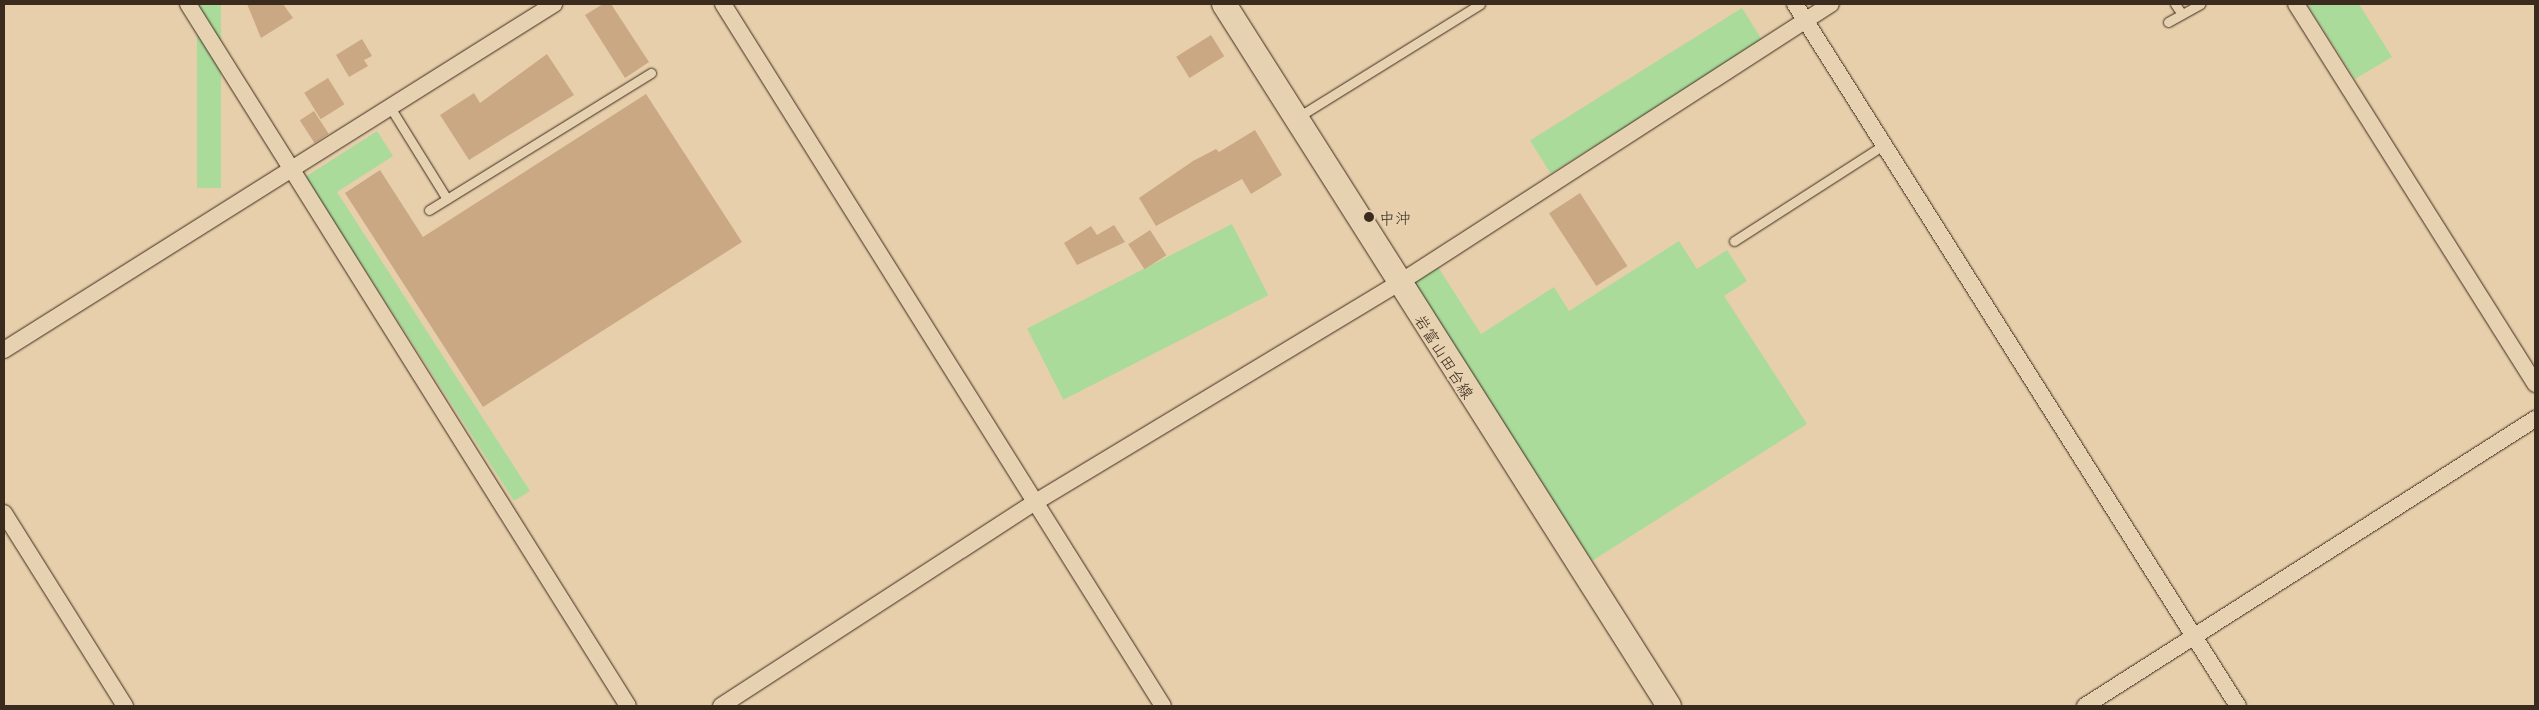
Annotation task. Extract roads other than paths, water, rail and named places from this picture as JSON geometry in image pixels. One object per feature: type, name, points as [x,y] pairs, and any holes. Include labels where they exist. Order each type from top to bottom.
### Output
[{"type":"main road","name":"岩富山田台線","points":[[1224,4],[1399,283],[1669,706]]},
{"type":"street","points":[[188,4],[628,706]]},
{"type":"street","points":[[4,350],[554,4]]},
{"type":"street","points":[[723,4],[1034,504],[1163,706]]},
{"type":"street","points":[[1795,4],[1882,146],[2238,706]]},
{"type":"street","points":[[721,706],[1034,504],[1399,283],[1831,4]]},
{"type":"street","points":[[2296,4],[2535,384]]},
{"type":"street","points":[[2085,706],[2535,419]]},
{"type":"street","points":[[4,513],[125,706]]},
{"type":"lane","points":[[1295,118],[1480,4]]},
{"type":"lane","points":[[2175,4],[2182,14]]},
{"type":"lane","points":[[2168,22],[2200,4]]},
{"type":"lane","points":[[429,210],[651,73]]},
{"type":"lane","points":[[390,107],[447,199]]},
{"type":"lane","points":[[1734,241],[1882,146]]},
{"type":"place","name":"中沖","points":[[1369,217]]}]
